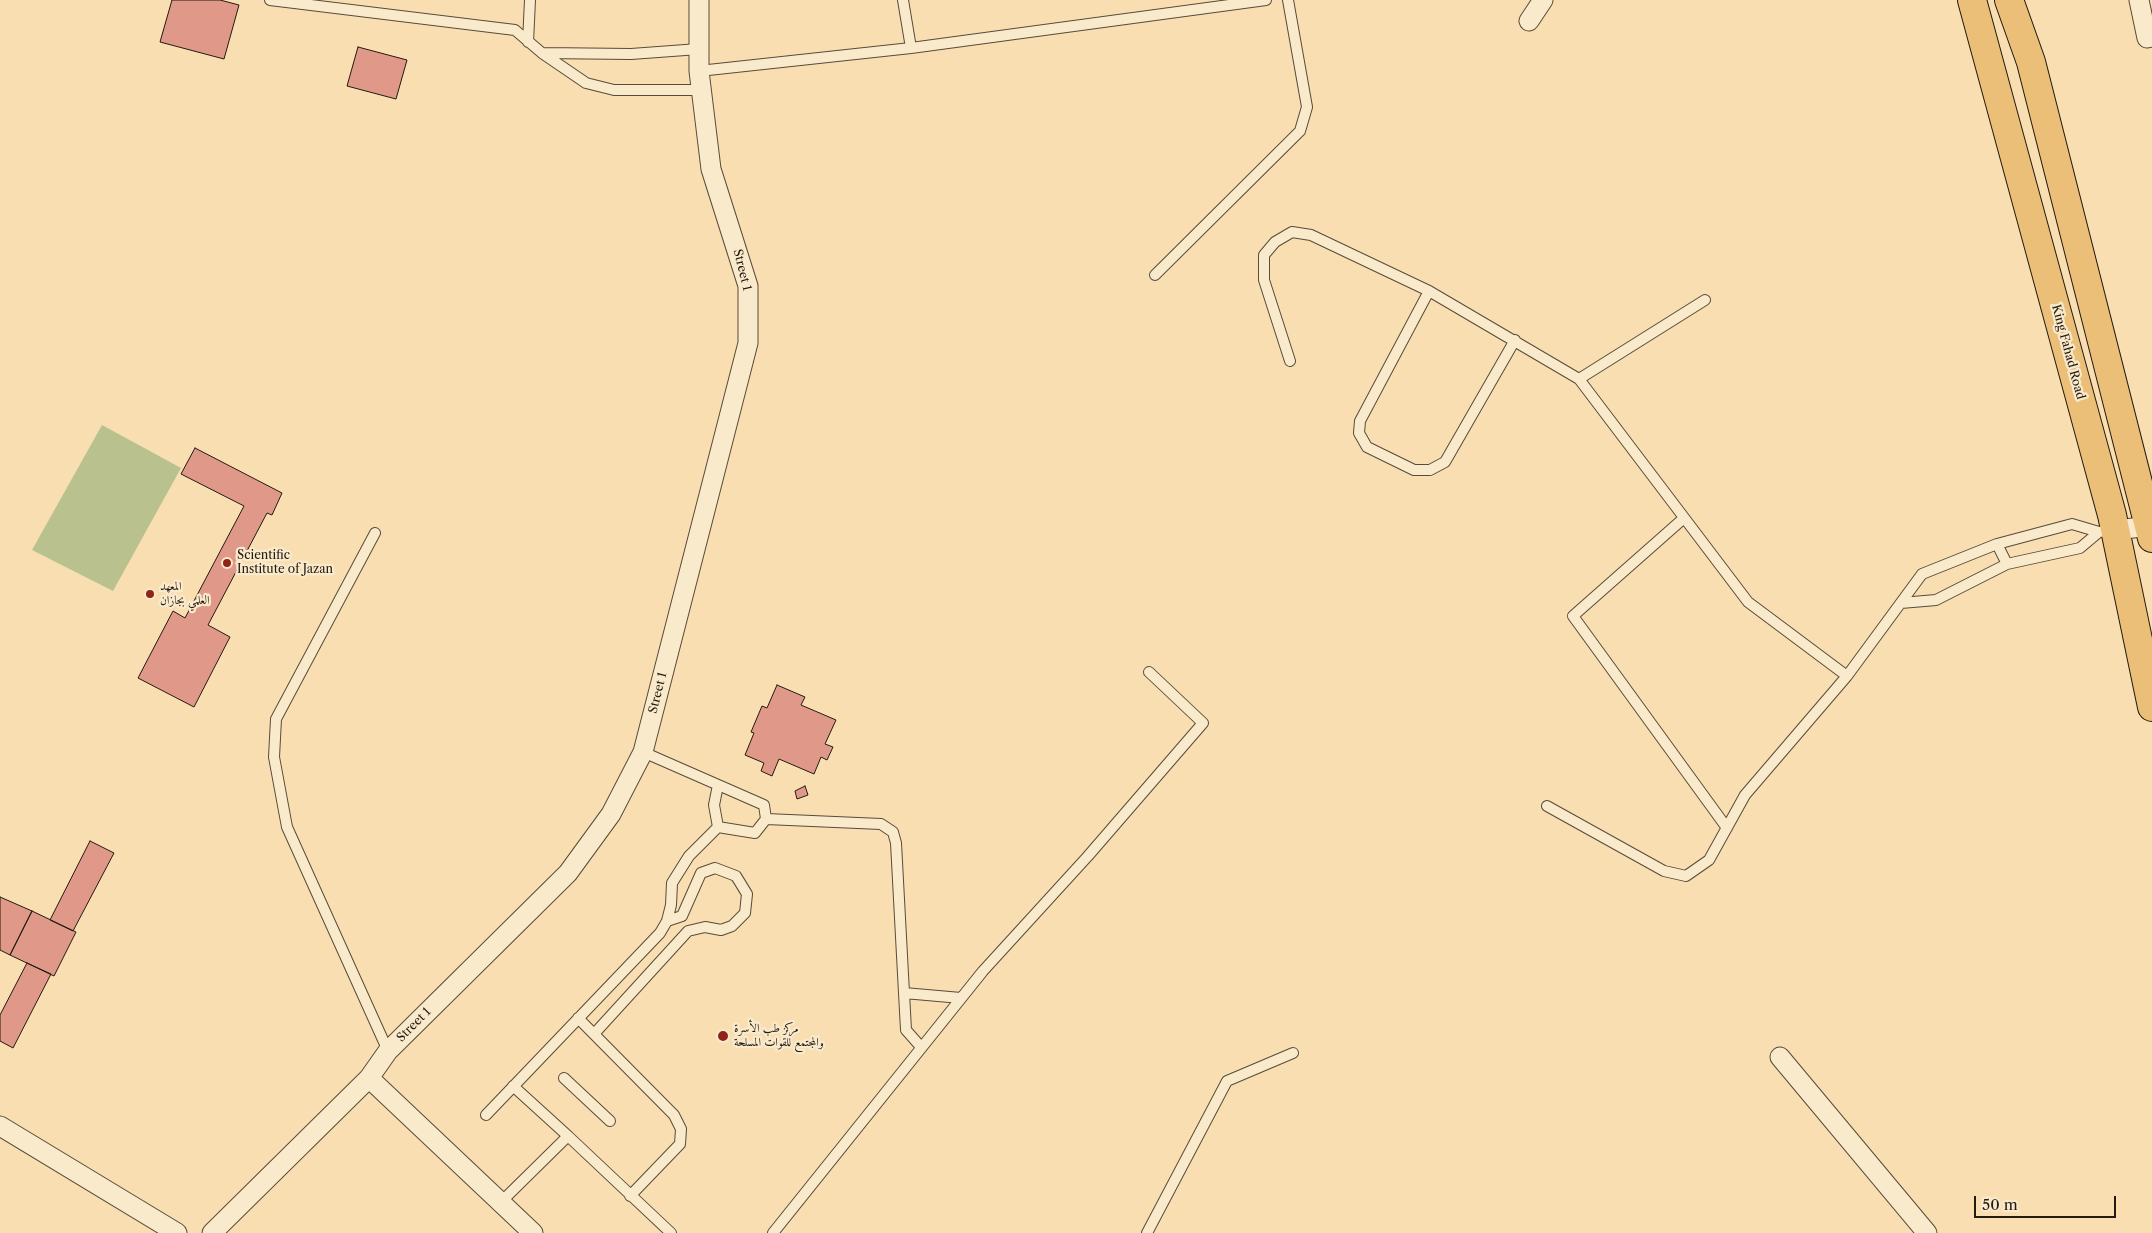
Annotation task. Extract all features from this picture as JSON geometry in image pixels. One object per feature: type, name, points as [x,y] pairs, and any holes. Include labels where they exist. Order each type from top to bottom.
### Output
[{"type":"main road","name":"King Fahad Road","points":[[1972,0],[2152,708]]},
{"type":"main road","points":[[2009,0],[2031,62],[2151,530]]},
{"type":"street","name":"Street 1","points":[[212,1233],[369,1078],[388,1051],[568,873],[611,814],[643,752],[748,343],[748,286],[711,169],[700,90],[699,0]]},
{"type":"street","points":[[1528,22],[1543,0]]},
{"type":"street","points":[[2140,0],[2147,38],[2152,37]]},
{"type":"street","points":[[2107,531],[2151,530]]},
{"type":"street","points":[[1780,1058],[1927,1233]]},
{"type":"street","points":[[369,1078],[533,1233]]},
{"type":"street","points":[[0,1126],[177,1233]]},
{"type":"lane","points":[[270,0],[515,30],[542,53],[586,83],[614,90],[700,90]]},
{"type":"lane","points":[[528,42],[530,0]]},
{"type":"lane","points":[[903,0],[911,48]]},
{"type":"lane","points":[[699,71],[911,48],[1266,0]]},
{"type":"lane","points":[[1155,275],[1300,131],[1306,107],[1288,0]]},
{"type":"lane","points":[[542,53],[631,54],[699,49]]},
{"type":"lane","points":[[1290,361],[1264,280],[1264,255],[1275,242],[1292,232],[1311,235],[1429,291],[1580,379],[1748,602],[1847,676]]},
{"type":"lane","points":[[1429,291],[1360,421],[1359,432],[1367,447],[1414,470],[1430,470],[1445,462],[1515,340]]},
{"type":"lane","points":[[1580,379],[1705,300]]},
{"type":"lane","points":[[1684,518],[1573,616],[1727,828]]},
{"type":"lane","points":[[1547,806],[1664,871],[1686,876],[1709,860],[1745,795],[1847,676],[1922,574],[1997,544],[2072,524],[2107,531]]},
{"type":"lane","points":[[1901,603],[1936,600],[2007,564],[2080,548],[2107,531]]},
{"type":"lane","points":[[375,533],[276,719],[274,757],[287,827],[388,1051]]},
{"type":"lane","points":[[1997,544],[2007,564]]},
{"type":"lane","points":[[773,1233],[827,1169],[921,1047],[983,971],[1088,856],[1203,723],[1149,672]]},
{"type":"lane","points":[[643,752],[764,805],[766,819],[756,833],[718,827]]},
{"type":"lane","points":[[718,785],[714,805],[718,827]]},
{"type":"lane","points":[[766,819],[880,824],[893,832],[896,843],[906,1030],[921,1047]]},
{"type":"lane","points":[[486,1115],[660,933],[667,921],[671,905],[672,883],[689,856],[718,827]]},
{"type":"lane","points":[[594,1034],[688,931],[705,927],[721,930],[732,926],[745,913],[746,894],[736,876],[715,868],[701,873],[682,916],[667,921]]},
{"type":"lane","points":[[904,993],[961,998]]},
{"type":"lane","points":[[578,1018],[674,1115],[681,1129],[680,1144],[630,1196]]},
{"type":"lane","points":[[1147,1233],[1227,1081],[1293,1053]]},
{"type":"lane","points":[[564,1078],[610,1121]]},
{"type":"lane","points":[[513,1086],[671,1233]]},
{"type":"lane","points":[[501,1202],[568,1136]]},
{"type":"green space","points":[[102,425],[181,468],[113,591],[32,550]]},
{"type":"building","points":[[172,0],[220,0],[239,5],[224,59],[160,42]]},
{"type":"building","points":[[358,47],[407,60],[396,99],[347,86]]},
{"type":"building","name":"Scientific Institute of Jazan","points":[[195,448],[282,493],[272,515],[267,513],[208,625],[230,637],[194,707],[138,678],[173,611],[185,618],[244,506],[181,474]]},
{"type":"building","points":[[777,685],[805,697],[801,705],[836,720],[825,744],[833,747],[827,760],[821,757],[814,774],[779,759],[772,776],[761,771],[764,763],[745,755],[754,733],[751,732],[762,706],[767,708]]},
{"type":"building","points":[[805,786],[808,795],[797,799],[795,791]]},
{"type":"building","points":[[90,841],[114,853],[73,931],[50,920]]},
{"type":"building","points":[[0,897],[32,911],[10,955],[0,950]]},
{"type":"building","points":[[32,911],[76,932],[54,976],[10,955]]},
{"type":"building","points":[[27,963],[51,974],[13,1048],[0,1041],[0,1015]]},
{"type":"place","name":"Scientific Institute of Jazan","points":[[227,563]]},
{"type":"place","name":"المعهد العلمي بجازان","points":[[150,594]]},
{"type":"place","name":"مركز طب الأسرة والمجتمع للقوات المسلحة","points":[[723,1036]]}]
